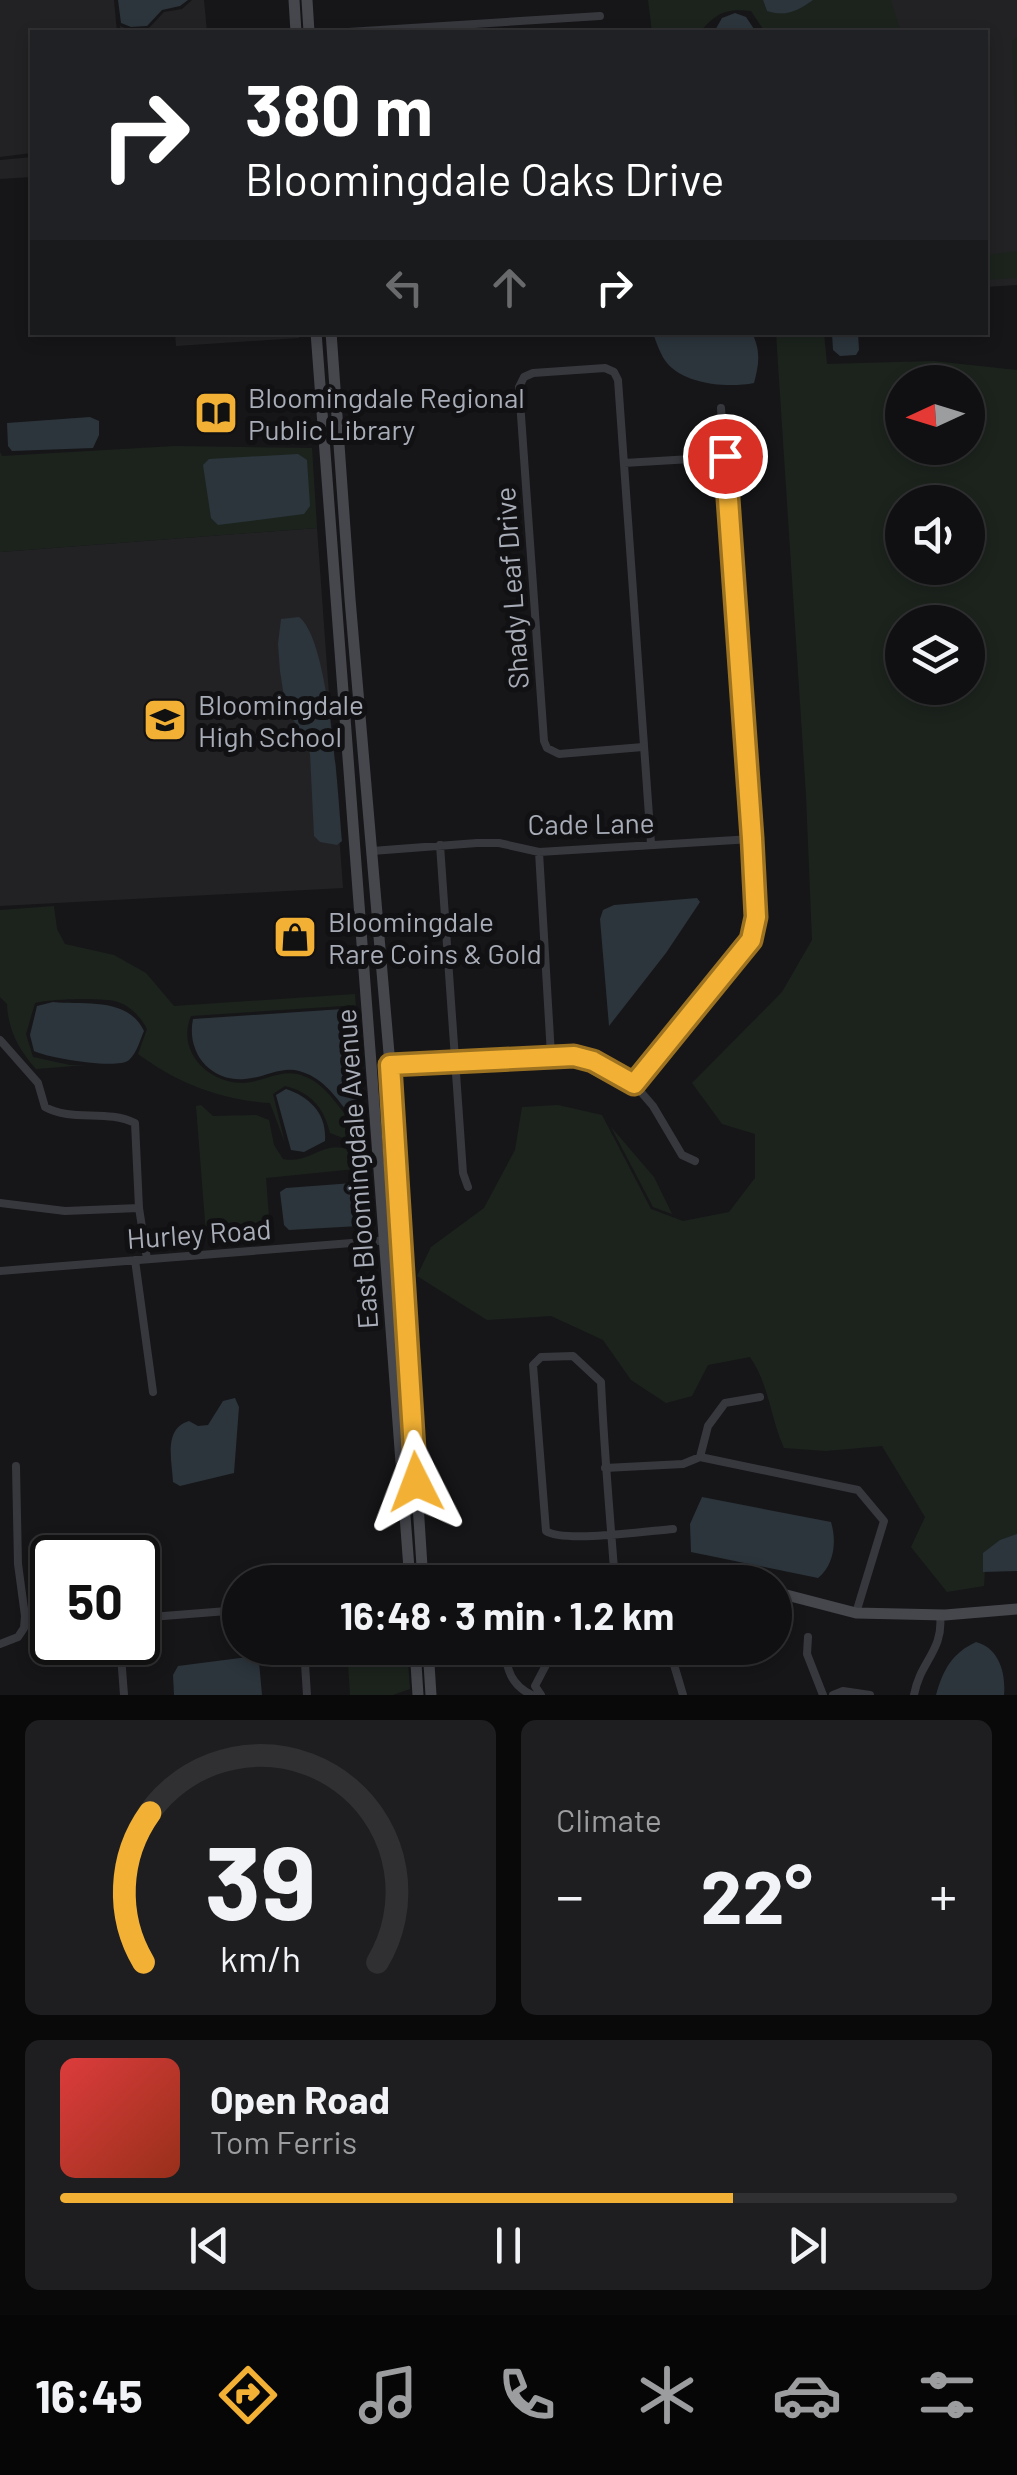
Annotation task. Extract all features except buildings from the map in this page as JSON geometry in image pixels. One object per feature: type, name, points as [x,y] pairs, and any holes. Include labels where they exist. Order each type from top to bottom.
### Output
[{"type":"main road","points":[[294,0],[296,30]]},
{"type":"main road","points":[[307,0],[309,30]]},
{"type":"main road","name":"East Bloomingdale Avenue","points":[[316,335],[409,1565]]},
{"type":"main road","name":"East Bloomingdale Avenue","points":[[331,335],[390,1065],[422,1565]]},
{"type":"main road","points":[[335,600],[350,599]]},
{"type":"main road","points":[[356,853],[372,851]]},
{"type":"main road","points":[[368,986],[384,992]]},
{"type":"main road","points":[[792,1596],[856,1613],[940,1615],[1017,1609]]},
{"type":"main road","points":[[416,1665],[418,1695]]},
{"type":"main road","points":[[429,1665],[431,1695]]},
{"type":"street","points":[[380,30],[600,16]]},
{"type":"street","name":"Shady Leaf Drive","points":[[643,748],[559,754],[547,748],[544,741],[519,386],[533,373],[605,368],[614,372],[618,380],[652,844]]},
{"type":"street","points":[[634,1084],[751,940],[756,917],[721,408]]},
{"type":"street","points":[[624,464],[725,456]]},
{"type":"street","name":"Cade Lane","points":[[372,851],[498,844],[539,852],[752,838]]},
{"type":"street","points":[[440,845],[462,1174],[468,1188]]},
{"type":"street","points":[[539,852],[552,1055]]},
{"type":"street","points":[[0,1040],[38,1084],[45,1106],[54,1112],[120,1116],[135,1123],[139,1208],[147,1259]]},
{"type":"street","points":[[390,1065],[552,1055],[593,1061],[634,1084],[653,1106],[682,1155],[695,1162]]},
{"type":"street","points":[[0,1203],[65,1212],[139,1208]]},
{"type":"street","name":"Hurley Road","points":[[0,1271],[402,1239]]},
{"type":"street","points":[[135,1260],[153,1392]]},
{"type":"street","points":[[614,1565],[611,1533],[605,1468],[601,1382],[573,1356],[541,1357],[533,1365],[546,1531],[554,1537],[611,1533],[673,1529]]},
{"type":"street","points":[[700,1457],[708,1426],[725,1403],[760,1397]]},
{"type":"street","points":[[605,1468],[684,1464],[700,1457],[858,1490],[884,1521],[856,1613]]},
{"type":"street","points":[[0,1644],[18,1636],[24,1628],[16,1466]]},
{"type":"street","points":[[160,1616],[222,1611]]},
{"type":"street","points":[[914,1695],[923,1664],[936,1651],[942,1634],[940,1615]]},
{"type":"street","points":[[808,1637],[807,1654],[823,1695]]},
{"type":"street","points":[[122,1665],[124,1695]]},
{"type":"street","points":[[305,1665],[307,1695]]},
{"type":"street","points":[[506,1665],[518,1688],[532,1695]]},
{"type":"street","points":[[540,1695],[535,1686],[546,1665]]},
{"type":"street","points":[[674,1665],[683,1695]]},
{"type":"street","points":[[833,1695],[843,1691],[870,1695]]},
{"type":"shaded area","points":[[0,0],[114,0],[117,30],[30,30],[30,153],[0,157]]},
{"type":"shaded area","points":[[118,0],[188,0],[162,10],[147,26],[131,27],[121,23]]},
{"type":"shaded area","points":[[192,0],[204,0],[207,30],[130,30],[148,29],[164,12],[182,9]]},
{"type":"shaded area","points":[[648,0],[763,0],[767,11],[813,0],[891,0],[900,30],[764,30],[751,11],[742,10],[722,13],[702,30],[652,30]]},
{"type":"shaded area","points":[[763,0],[813,0],[797,10],[780,13],[767,11]]},
{"type":"shaded area","points":[[839,0],[1017,0],[1017,285],[988,287],[988,30],[806,30]]},
{"type":"shaded area","points":[[735,13],[746,17],[755,30],[715,30],[722,18]]},
{"type":"shaded area","points":[[1017,37],[1017,175],[1012,41]]},
{"type":"shaded area","points":[[30,157],[30,177],[0,179],[0,160]]},
{"type":"shaded area","points":[[1017,251],[1017,278],[988,280],[988,255]]},
{"type":"shaded area","points":[[175,335],[299,335],[299,338],[176,346]]},
{"type":"shaded area","points":[[654,335],[753,335],[758,358],[754,383],[720,385],[696,380],[675,370]]},
{"type":"shaded area","points":[[776,335],[824,335],[827,364],[933,361],[970,365],[885,365],[885,465],[985,465],[985,367],[1017,370],[1017,1537],[986,1552],[984,1586],[947,1592],[911,1547],[925,1517],[882,1446],[826,1451],[784,1448],[750,1357],[708,1365],[692,1396],[666,1403],[631,1380],[603,1340],[551,1316],[487,1320],[417,1276],[431,1247],[484,1208],[515,1150],[522,1107],[558,1105],[602,1115],[651,1209],[683,1221],[729,1212],[755,1178],[755,1134],[722,1124],[692,1083],[782,992],[812,940]]},
{"type":"shaded area","points":[[832,335],[858,335],[856,355],[840,356],[833,350]]},
{"type":"shaded area","points":[[90,417],[99,421],[99,435],[93,448],[12,451],[8,446],[7,423]]},
{"type":"shaded area","points":[[175,446],[312,448],[317,528],[0,552],[0,452],[2,456]]},
{"type":"shaded area","points":[[298,454],[307,460],[310,506],[304,514],[218,525],[211,518],[203,465],[209,459]]},
{"type":"shaded area","name":"Bloomingdale High School","points":[[317,528],[343,888],[0,906],[0,552]]},
{"type":"shaded area","points":[[299,617],[310,632],[325,687],[342,841],[337,845],[320,842],[314,836],[310,754],[300,729],[286,710],[278,644],[281,619]]},
{"type":"shaded area","points":[[697,898],[700,902],[666,953],[609,1026],[600,919],[603,910],[614,905]]},
{"type":"shaded area","points":[[54,906],[57,929],[65,944],[114,955],[146,973],[174,1006],[355,994],[366,1147],[330,1133],[315,1102],[285,1086],[273,1094],[285,1143],[270,1103],[200,1088],[138,1054],[147,1029],[135,1013],[118,1002],[76,999],[35,1003],[26,1034],[33,1057],[86,1065],[36,1069],[15,1039],[7,1004],[0,997],[0,910]],"holes":[[[343,1006],[354,1010],[362,1102],[357,1112],[344,1113],[318,1084],[297,1074],[244,1083],[218,1078],[198,1063],[188,1041],[191,1016]]]},
{"type":"shaded area","points":[[53,1002],[105,1005],[128,1013],[144,1031],[134,1054],[129,1060],[111,1064],[67,1060],[34,1051],[30,1035],[37,1006]]},
{"type":"shaded area","points":[[350,1010],[359,1103],[356,1109],[346,1110],[320,1081],[299,1071],[245,1079],[222,1076],[204,1063],[193,1043],[193,1019]]},
{"type":"shaded area","points":[[286,1089],[309,1102],[323,1123],[325,1141],[304,1152],[291,1150],[276,1095]]},
{"type":"shaded area","points":[[201,1105],[213,1116],[256,1115],[269,1120],[274,1145],[283,1159],[296,1160],[338,1147],[362,1152],[366,1157],[365,1168],[266,1178],[270,1230],[238,1239],[206,1234],[196,1106]]},
{"type":"shaded area","points":[[611,1127],[654,1177],[672,1214],[653,1207]]},
{"type":"shaded area","points":[[353,1183],[363,1188],[365,1219],[359,1226],[289,1230],[284,1225],[280,1192],[286,1188]]},
{"type":"shaded area","points":[[235,1398],[239,1407],[234,1473],[180,1486],[173,1482],[171,1446],[175,1431],[189,1421],[198,1426],[208,1425],[223,1401]]},
{"type":"shaded area","points":[[702,1497],[831,1522],[831,1560],[818,1578],[792,1573],[792,1565],[754,1565],[691,1552],[690,1524]]},
{"type":"shaded area","points":[[1017,1534],[1017,1571],[983,1572],[983,1553],[1000,1540]]},
{"type":"shaded area","points":[[976,1642],[990,1650],[999,1662],[1004,1695],[936,1695],[950,1663]]},
{"type":"shaded area","points":[[222,1660],[222,1665],[259,1665],[262,1695],[174,1695],[173,1675],[178,1666]]},
{"type":"shaded area","points":[[348,1665],[408,1665],[410,1689],[393,1695],[350,1695]]},
{"type":"place","name":"Bloomingdale Regional Public Library","points":[[216,413]]},
{"type":"place","name":"Bloomingdale High School","points":[[165,720]]},
{"type":"place","name":"Bloomingdale Rare Coins & Gold","points":[[295,937]]},
{"type":"route","points":[[416,1482],[390,1065],[574,1056],[593,1061],[634,1084],[751,940],[756,917],[752,838],[725,456]]}]
